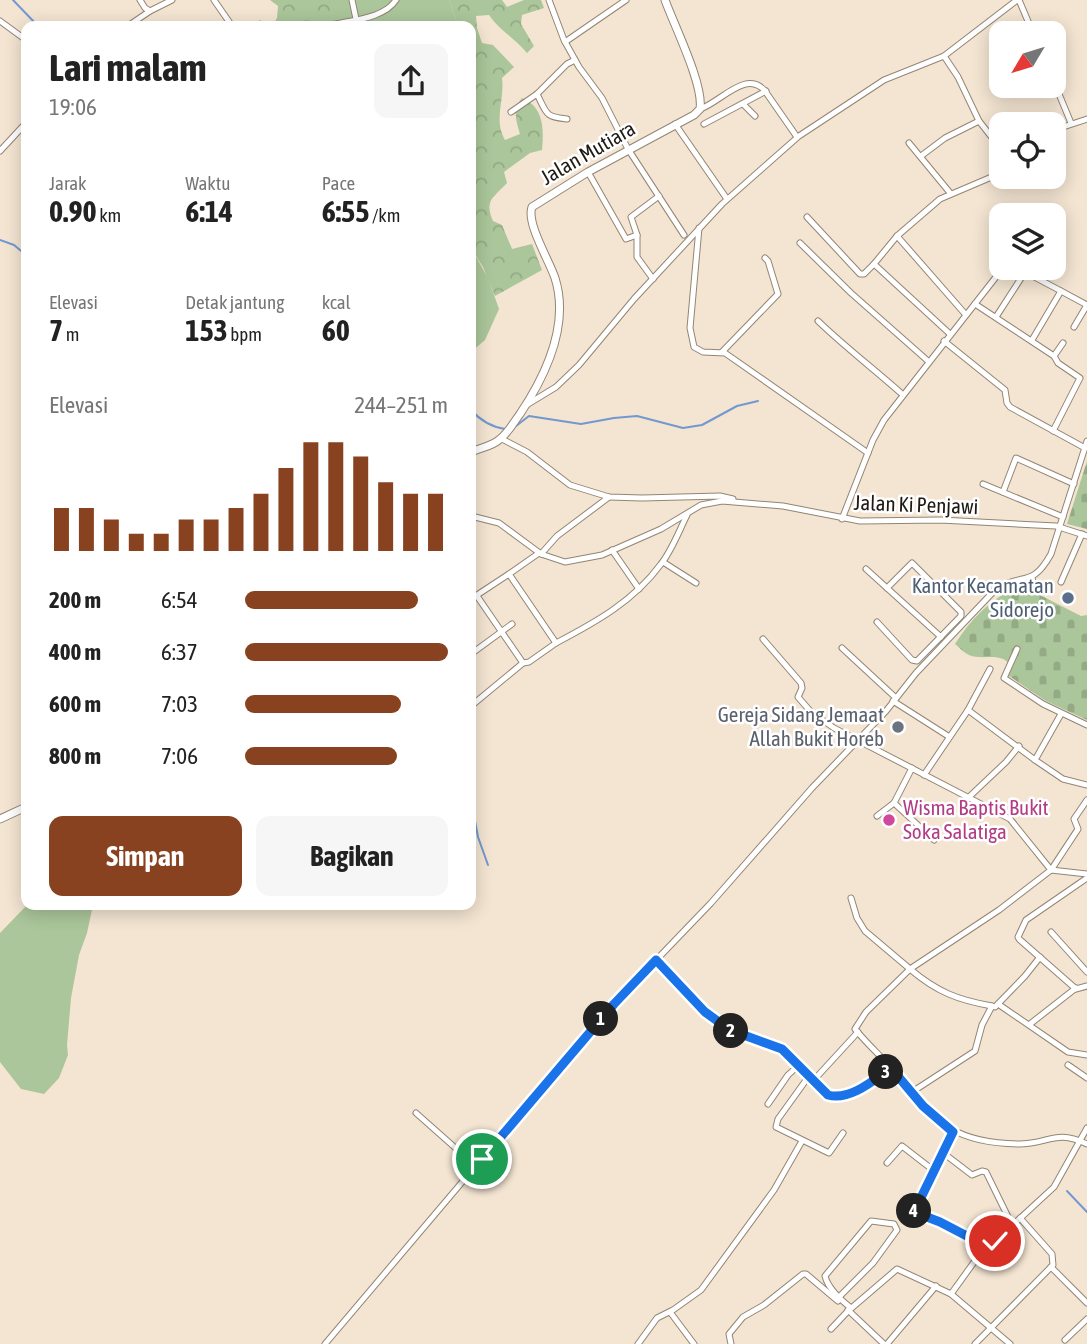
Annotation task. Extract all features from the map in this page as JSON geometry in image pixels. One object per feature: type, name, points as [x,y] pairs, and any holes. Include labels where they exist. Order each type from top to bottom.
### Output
[{"type":"street","points":[[140,0],[150,11]]},
{"type":"street","points":[[135,21],[172,0]]},
{"type":"street","points":[[214,0],[229,21]]},
{"type":"street","points":[[352,0],[356,19]]},
{"type":"street","points":[[348,21],[385,11],[396,0]]},
{"type":"street","points":[[549,0],[575,60],[602,98],[628,149],[684,235]]},
{"type":"street","points":[[565,42],[626,0]]},
{"type":"street","points":[[665,0],[704,108],[717,117]]},
{"type":"street","points":[[525,406],[564,380],[727,199],[797,137],[884,80],[938,57],[944,57],[1018,0],[1028,21]]},
{"type":"street","points":[[0,21],[21,36]]},
{"type":"street","points":[[944,57],[958,77],[979,121],[989,134]]},
{"type":"street","points":[[511,112],[537,94],[567,64],[575,60]]},
{"type":"street","points":[[704,108],[743,84],[752,82],[766,91],[797,137]]},
{"type":"street","points":[[704,124],[766,91]]},
{"type":"street","points":[[537,94],[550,116],[554,119],[567,119]]},
{"type":"street","points":[[1061,98],[1071,123]]},
{"type":"street","points":[[743,103],[755,116]]},
{"type":"street","name":"Jalan Mutiara","points":[[502,439],[548,366],[559,316],[555,279],[530,212],[541,201],[588,172],[704,108]]},
{"type":"street","points":[[1066,125],[1087,119]]},
{"type":"street","points":[[921,156],[945,138],[979,121]]},
{"type":"street","points":[[676,124],[727,199]]},
{"type":"street","points":[[0,151],[21,128]]},
{"type":"street","points":[[909,143],[951,194]]},
{"type":"street","points":[[588,172],[626,239],[637,234]]},
{"type":"street","points":[[807,217],[863,275],[897,236],[928,208],[951,194],[989,178]]},
{"type":"street","points":[[653,279],[637,258],[637,234],[632,216],[659,196]]},
{"type":"street","points":[[699,229],[690,334],[694,346],[699,351],[722,352],[868,453]]},
{"type":"street","points":[[897,236],[965,314]]},
{"type":"street","points":[[800,243],[851,293],[928,361]]},
{"type":"street","points":[[722,352],[778,293],[765,258]]},
{"type":"street","points":[[874,264],[950,334]]},
{"type":"street","points":[[996,317],[1025,272],[1087,305],[1073,327]]},
{"type":"street","points":[[842,519],[884,420],[994,280]]},
{"type":"street","points":[[1032,340],[1062,291]]},
{"type":"street","points":[[975,304],[1055,356],[1058,363],[1080,379],[1054,431]]},
{"type":"street","points":[[818,321],[849,351],[902,394]]},
{"type":"street","points":[[944,341],[1005,390],[1006,401],[1010,407],[1085,448]]},
{"type":"street","points":[[1055,356],[1063,343]]},
{"type":"street","points":[[476,450],[502,439],[527,452],[570,485],[609,496],[720,496],[736,500]]},
{"type":"street","points":[[877,622],[912,660],[917,662],[995,590],[1007,583],[1032,577],[1043,568],[1051,554],[1087,441]]},
{"type":"street","points":[[1003,492],[1016,458],[1073,484]]},
{"type":"street","points":[[983,484],[1063,517]]},
{"type":"street","points":[[523,663],[477,596],[540,554],[557,536],[609,496]]},
{"type":"street","points":[[476,517],[506,527],[540,554],[558,561],[574,562],[612,550],[661,529],[705,503],[736,500]]},
{"type":"street","name":"Jalan Ki Penjawi","points":[[736,500],[783,506],[860,522],[940,520],[1060,527],[1085,535]]},
{"type":"street","points":[[476,702],[523,663],[611,613],[631,598],[663,562],[688,512]]},
{"type":"street","points":[[1061,582],[1085,535]]},
{"type":"street","points":[[612,550],[639,589]]},
{"type":"street","points":[[663,562],[696,583]]},
{"type":"street","points":[[482,1159],[614,1004],[711,903],[833,765],[895,700],[962,614],[914,564],[909,564],[887,588]]},
{"type":"street","points":[[866,569],[943,639]]},
{"type":"street","points":[[509,574],[556,643]]},
{"type":"street","points":[[1032,577],[1034,589]]},
{"type":"street","points":[[476,650],[512,624]]},
{"type":"street","points":[[763,639],[802,684],[798,695],[803,704],[834,728],[1013,821],[1051,870],[1087,876]]},
{"type":"street","points":[[842,648],[895,700],[948,736]]},
{"type":"street","points":[[1017,649],[1004,678],[1061,714],[1087,724]]},
{"type":"street","points":[[924,775],[968,710],[990,669]]},
{"type":"street","points":[[968,710],[1063,779],[1087,785]]},
{"type":"street","points":[[1035,760],[1061,714]]},
{"type":"street","points":[[969,797],[1019,746]]},
{"type":"street","points":[[877,816],[894,803],[912,768]]},
{"type":"street","points":[[1087,800],[1074,819],[1078,829],[1051,870],[999,910],[910,969],[855,1028],[912,1093],[953,1132],[1000,1143],[1022,1144],[1062,1136],[1087,1144]]},
{"type":"street","points":[[894,803],[934,840]]},
{"type":"street","points":[[0,820],[21,810]]},
{"type":"street","points":[[1086,989],[1076,988],[1019,939],[1024,923],[1087,876]]},
{"type":"street","points":[[851,898],[857,918],[865,931],[924,981],[951,996],[995,1005],[1030,1024],[1069,1052],[1087,1055]]},
{"type":"street","points":[[1051,932],[1087,972]]},
{"type":"street","points":[[912,1093],[975,1051],[982,1025],[995,1005],[1040,957]]},
{"type":"street","points":[[656,960],[705,1012],[730,1030],[782,1049],[828,1095],[841,1096],[866,1085],[891,1068]]},
{"type":"street","points":[[1030,1024],[1076,988]]},
{"type":"street","points":[[843,1133],[829,1153],[776,1128],[776,1124],[811,1079],[858,1032]]},
{"type":"street","points":[[1068,1065],[1087,1078]]},
{"type":"street","points":[[768,1104],[788,1075],[800,1066]]},
{"type":"street","points":[[416,1113],[469,1160]]},
{"type":"street","points":[[951,1294],[971,1265],[988,1247],[1054,1187],[1087,1128]]},
{"type":"street","points":[[953,1132],[914,1212],[988,1247]]},
{"type":"street","points":[[638,1344],[657,1318],[701,1290],[774,1190],[803,1141]]},
{"type":"street","points":[[887,1163],[902,1146],[933,1170]]},
{"type":"street","points":[[942,1152],[972,1175],[986,1172],[1012,1225]]},
{"type":"street","points":[[476,1157],[482,1159],[486,1164],[484,1174],[479,1177],[470,1174],[466,1168],[469,1160],[476,1157]]},
{"type":"street","points":[[326,1344],[470,1174]]},
{"type":"street","points":[[975,1344],[1054,1262],[1052,1254],[1020,1218]]},
{"type":"street","points":[[839,1297],[881,1253],[897,1230],[894,1224],[871,1221],[826,1275],[827,1282],[839,1297],[882,1343],[936,1286]]},
{"type":"street","points":[[1051,1267],[1087,1303]]},
{"type":"street","points":[[831,1329],[849,1309],[895,1270],[951,1294],[1010,1344]]},
{"type":"street","points":[[731,1344],[729,1334],[743,1317],[806,1274],[849,1309]]},
{"type":"street","points":[[670,1311],[694,1344]]},
{"type":"street","points":[[1065,1340],[1087,1319]]},
{"type":"green space","points":[[270,0],[357,0],[349,11],[334,21],[275,21],[278,6]]},
{"type":"green space","points":[[357,0],[449,0],[456,21],[332,21],[339,19]]},
{"type":"green space","points":[[449,0],[502,0],[507,7],[524,0],[541,0],[544,8],[522,15],[521,24],[534,46],[527,53],[489,15],[476,16],[482,43],[493,45],[514,67],[502,78],[500,125],[505,140],[520,134],[516,111],[522,98],[539,113],[543,134],[542,150],[530,153],[504,172],[507,183],[491,200],[489,208],[493,221],[502,225],[512,249],[532,244],[542,270],[495,296],[476,256],[476,21],[456,21]]},
{"type":"green space","points":[[476,257],[488,278],[499,309],[485,340],[476,348]]},
{"type":"green space","points":[[1087,461],[1087,529],[1067,524]]},
{"type":"green space","points":[[1029,582],[1034,584],[1038,594],[1081,616],[1087,615],[1087,720],[1046,701],[1006,674],[1011,666],[1007,661],[969,655],[955,644],[987,606]]},
{"type":"green space","points":[[22,910],[92,910],[79,955],[71,998],[68,1055],[59,1078],[44,1094],[21,1089],[0,1062],[0,933]]},
{"type":"waterway","points":[[13,0],[33,21]]},
{"type":"waterway","points":[[0,240],[21,251]]},
{"type":"waterway","points":[[516,426],[529,416],[581,424],[637,416],[683,428],[702,425],[737,406],[758,401]]},
{"type":"waterway","points":[[476,415],[495,427],[505,429]]},
{"type":"waterway","points":[[476,826],[488,865]]},
{"type":"waterway","points":[[1067,1191],[1087,1212]]},
{"type":"place","name":"Kantor Kecamatan Sidorejo","points":[[1068,598]]},
{"type":"place","name":"Gereja Sidang Jemaat Allah Bukit Horeb","points":[[898,727]]},
{"type":"place","name":"Wisma Baptis Bukit Soka Salatiga","points":[[889,820]]},
{"type":"route","points":[[482,1159],[614,1004],[656,960],[705,1012],[730,1030],[782,1049],[828,1095],[836,1097],[849,1094],[891,1068],[923,1106],[953,1132],[914,1212],[988,1247],[995,1241]]}]
